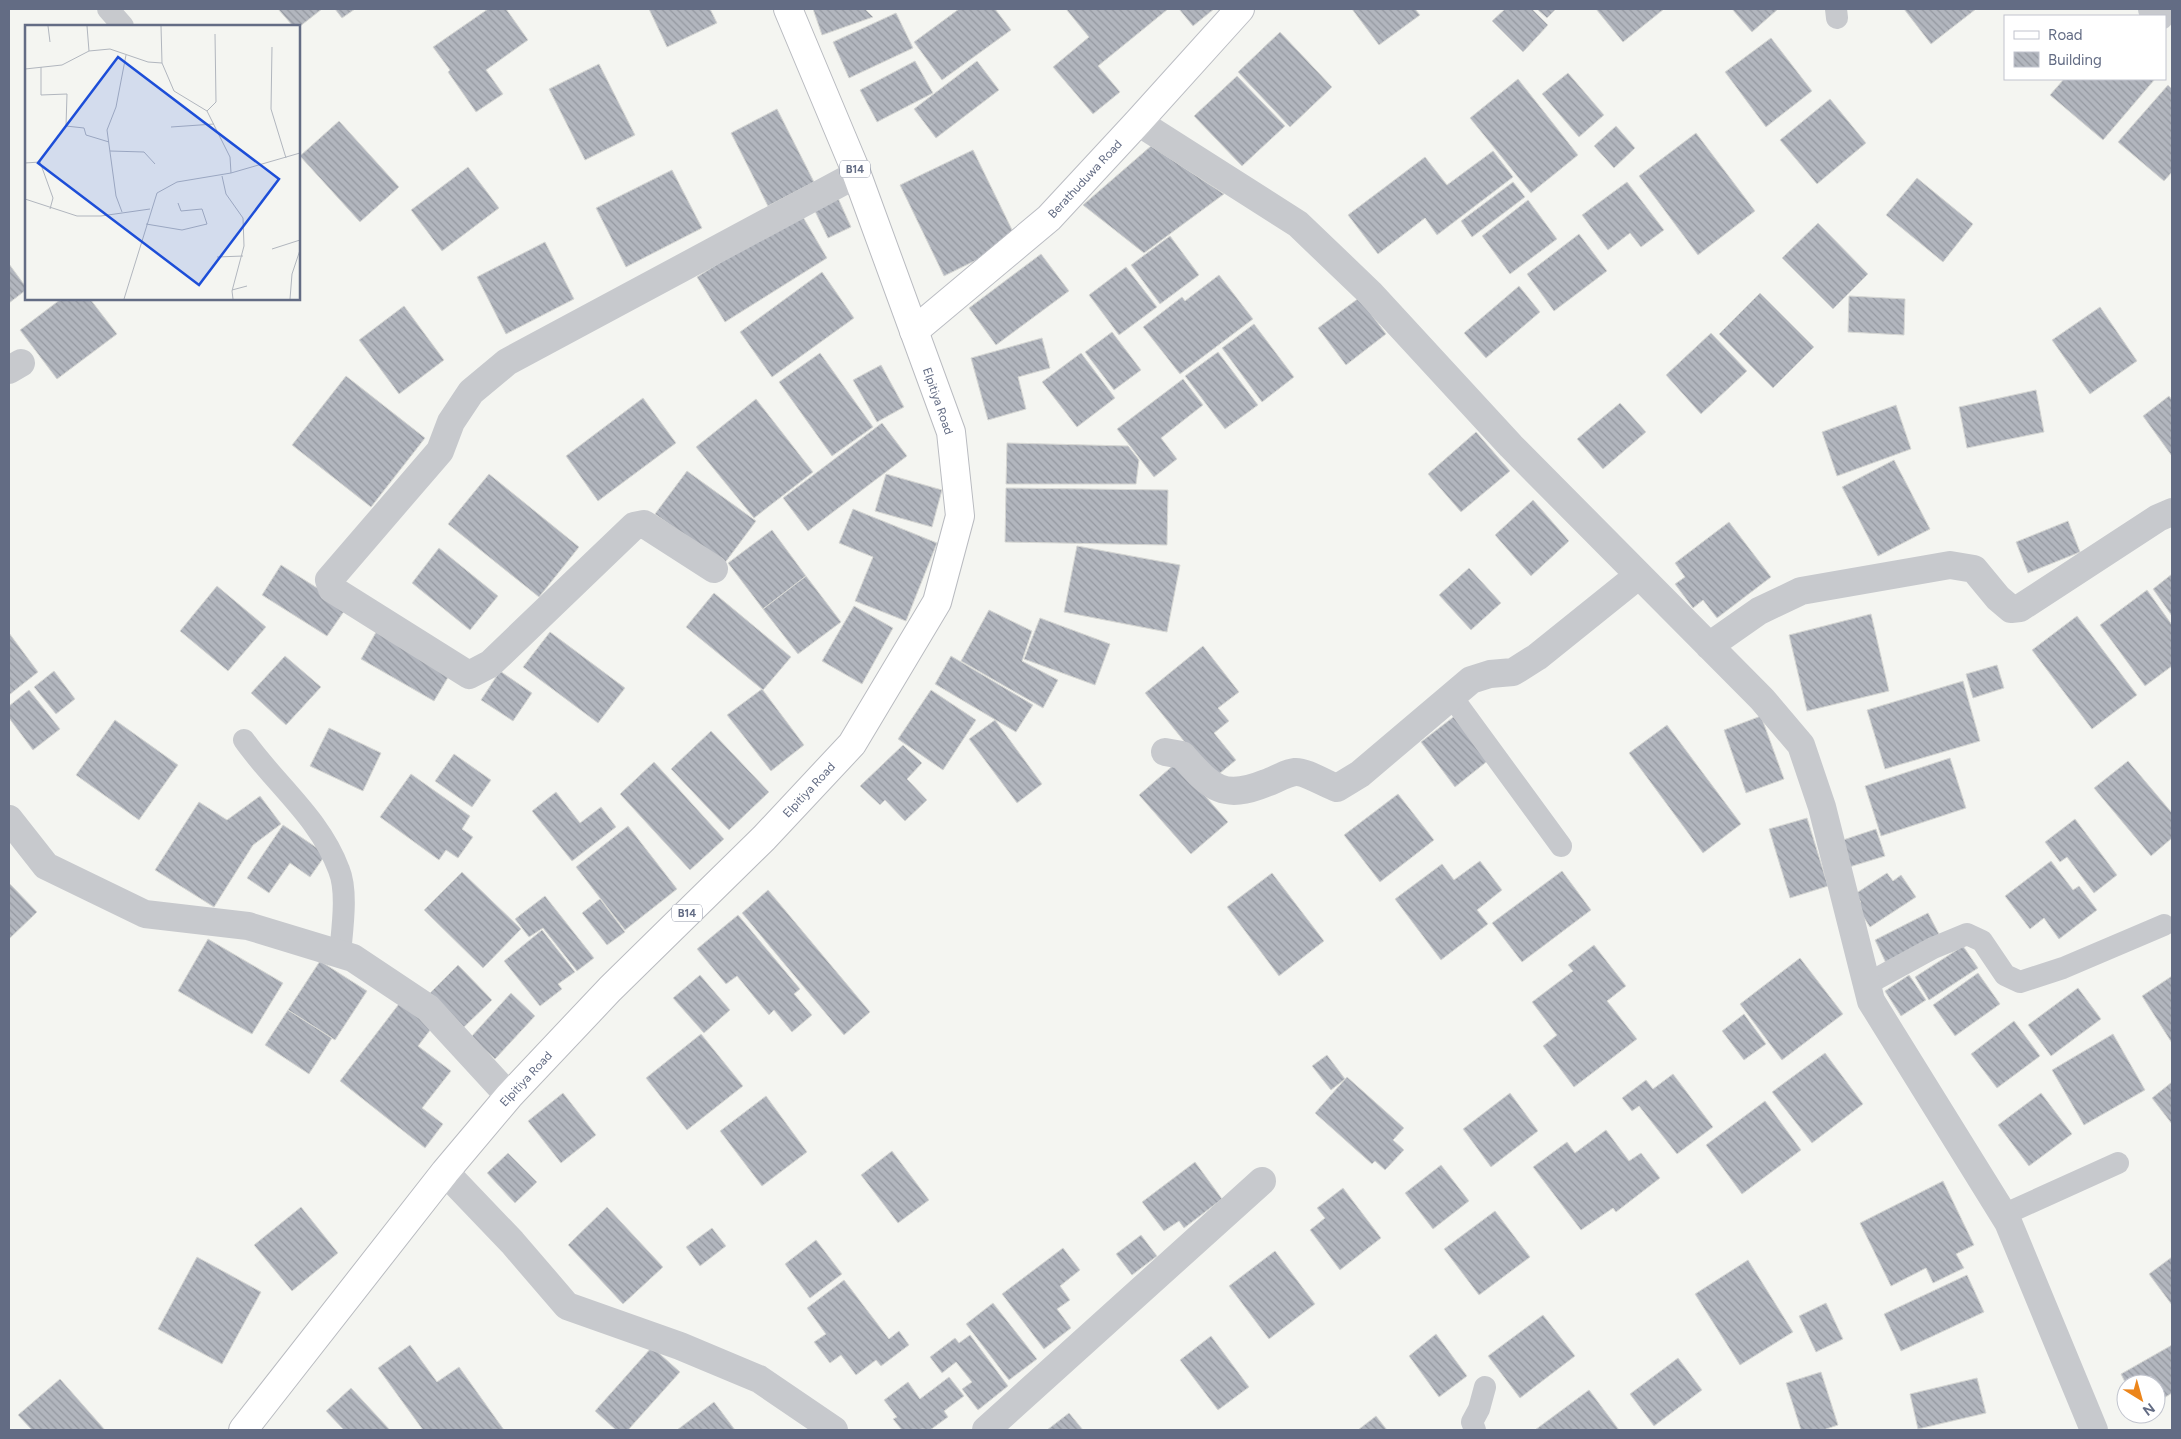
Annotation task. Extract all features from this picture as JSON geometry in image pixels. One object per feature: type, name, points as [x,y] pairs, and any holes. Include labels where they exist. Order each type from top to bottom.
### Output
[{"type":"main road","name":"Elpitiya Road","points":[[243,1430],[445,1172],[509,1096],[610,989],[764,838],[852,744],[937,602],[960,516],[951,432],[857,174],[788,9]]},
{"type":"main road","name":"Berathuduwa Road","points":[[914,332],[1049,218],[1240,9]]},
{"type":"street","points":[[1138,122],[1298,224],[1370,293],[1511,446],[1762,699],[1801,745],[1822,807],[1871,1001],[2008,1222],[2094,1430]]},
{"type":"street","points":[[714,570],[644,524],[634,526],[490,664],[469,675],[332,589],[329,580],[440,451],[451,422],[471,392],[507,362],[857,174]]},
{"type":"street","points":[[1709,646],[1759,610],[1801,591],[1950,565],[1974,569],[1998,598],[2011,609],[2020,608],[2158,518],[2172,512]]},
{"type":"street","points":[[1165,752],[1182,755],[1203,778],[1221,790],[1246,791],[1295,772],[1308,773],[1319,781],[1337,788],[1360,774],[1471,680],[1490,674],[1513,672],[1537,657],[1639,575]]},
{"type":"street","points":[[9,819],[46,866],[146,914],[248,926],[353,958],[428,1008],[509,1096]]},
{"type":"street","points":[[445,1172],[512,1242],[567,1306],[680,1346],[759,1379],[834,1430]]},
{"type":"street","points":[[986,1430],[1262,1181]]},
{"type":"lane","points":[[108,9],[122,25]]},
{"type":"lane","points":[[1452,697],[1561,846]]},
{"type":"lane","points":[[244,740],[318,830],[340,871],[344,909],[340,954]]},
{"type":"lane","points":[[1867,984],[1934,948],[1967,934],[1982,941],[2005,976],[2020,982],[2063,968],[2164,925]]},
{"type":"lane","points":[[2003,1215],[2118,1163]]},
{"type":"lane","points":[[1474,1430],[1472,1422],[1479,1409],[1485,1387]]},
{"type":"building","points":[[278,9],[322,9],[300,26],[292,25]]},
{"type":"building","points":[[335,9],[355,9],[342,18]]},
{"type":"building","points":[[488,9],[506,9],[528,40],[486,70],[503,94],[476,112],[433,47]]},
{"type":"building","points":[[649,9],[710,9],[717,23],[667,47]]},
{"type":"building","points":[[813,9],[865,9],[873,17],[822,35]]},
{"type":"building","points":[[959,9],[995,9],[1011,30],[942,80],[914,42]]},
{"type":"building","points":[[1066,9],[1168,9],[1098,66],[1120,92],[1093,114],[1053,67],[1089,37]]},
{"type":"building","points":[[1179,9],[1214,9],[1193,26]]},
{"type":"building","points":[[1352,9],[1415,9],[1420,15],[1379,45]]},
{"type":"building","points":[[1505,9],[1532,9],[1548,25],[1523,52],[1492,21]]},
{"type":"building","points":[[1537,9],[1556,9],[1547,18]]},
{"type":"building","points":[[1596,9],[1664,9],[1623,42]]},
{"type":"building","points":[[1732,9],[1778,9],[1752,32]]},
{"type":"building","points":[[1904,9],[1976,9],[1931,44]]},
{"type":"building","points":[[896,13],[913,48],[849,78],[833,42]]},
{"type":"building","points":[[1280,32],[1332,87],[1290,127],[1238,72]]},
{"type":"building","points":[[1771,38],[1812,91],[1766,127],[1725,72]]},
{"type":"building","points":[[915,61],[933,93],[877,122],[860,90]]},
{"type":"building","points":[[977,61],[999,90],[936,138],[914,109]]},
{"type":"building","points":[[599,64],[635,135],[585,160],[549,89]]},
{"type":"building","points":[[1568,73],[1604,115],[1579,137],[1542,94]]},
{"type":"building","points":[[1237,76],[1285,126],[1242,166],[1194,116]]},
{"type":"building","points":[[1518,79],[1578,155],[1531,193],[1470,118]]},
{"type":"building","points":[[2063,80],[2154,80],[2103,140],[2050,95]]},
{"type":"building","points":[[2168,85],[2172,89],[2172,172],[2164,181],[2118,142]]},
{"type":"building","points":[[1830,99],[1866,143],[1817,184],[1780,140]]},
{"type":"building","points":[[777,109],[814,182],[768,206],[731,133]]},
{"type":"building","points":[[339,121],[399,187],[360,222],[300,156]]},
{"type":"building","points":[[1616,126],[1635,148],[1614,168],[1594,146]]},
{"type":"building","points":[[1696,133],[1755,211],[1698,255],[1639,176]]},
{"type":"building","points":[[1151,146],[1224,194],[1144,253],[1083,205]]},
{"type":"building","points":[[973,150],[1017,240],[944,276],[900,185]]},
{"type":"building","points":[[1493,151],[1513,177],[1437,235],[1425,218],[1378,254],[1348,215],[1425,157],[1447,185]]},
{"type":"building","points":[[468,167],[499,208],[442,251],[411,210]]},
{"type":"building","points":[[672,170],[702,228],[626,267],[596,208]]},
{"type":"building","points":[[1917,178],[1973,224],[1943,262],[1886,215]]},
{"type":"building","points":[[1513,182],[1525,197],[1472,237],[1461,221]]},
{"type":"building","points":[[1627,182],[1664,230],[1641,247],[1630,233],[1608,250],[1582,215]]},
{"type":"building","points":[[837,196],[851,227],[828,238],[813,207]]},
{"type":"building","points":[[1528,200],[1557,239],[1510,274],[1482,236]]},
{"type":"building","points":[[800,212],[827,258],[725,322],[697,277]]},
{"type":"building","points":[[1818,223],[1868,274],[1833,309],[1782,258]]},
{"type":"building","points":[[1579,234],[1607,271],[1554,311],[1527,274]]},
{"type":"building","points":[[1170,236],[1199,275],[1160,304],[1131,265]]},
{"type":"building","points":[[545,242],[574,299],[506,334],[477,277]]},
{"type":"building","points":[[1041,254],[1069,291],[996,345],[969,308]]},
{"type":"building","points":[[9,264],[25,286],[25,291],[9,303]]},
{"type":"building","points":[[1126,267],[1157,307],[1119,335],[1089,295]]},
{"type":"building","points":[[822,272],[854,318],[772,377],[740,332]]},
{"type":"building","points":[[1219,275],[1253,319],[1180,374],[1143,327],[1182,297],[1185,301]]},
{"type":"building","points":[[1519,286],[1540,312],[1486,358],[1464,333]]},
{"type":"building","points":[[1760,293],[1814,347],[1773,388],[1719,334]]},
{"type":"building","points":[[1849,296],[1905,299],[1904,335],[1848,332]]},
{"type":"building","points":[[1359,298],[1386,334],[1346,365],[1318,328]]},
{"type":"building","points":[[60,300],[91,300],[117,334],[57,379],[20,330]]},
{"type":"building","points":[[404,306],[444,360],[399,394],[359,340]]},
{"type":"building","points":[[2100,307],[2137,361],[2090,394],[2052,340]]},
{"type":"building","points":[[1254,324],[1294,377],[1262,402],[1222,348]]},
{"type":"building","points":[[1112,332],[1141,370],[1114,390],[1085,352]]},
{"type":"building","points":[[1711,333],[1747,371],[1701,414],[1666,375]]},
{"type":"building","points":[[1042,338],[1050,368],[1018,377],[1026,409],[988,420],[971,358]]},
{"type":"building","points":[[1218,352],[1258,405],[1225,429],[1185,376]]},
{"type":"building","points":[[820,353],[873,427],[832,456],[779,382]]},
{"type":"building","points":[[1081,353],[1115,398],[1077,427],[1042,382]]},
{"type":"building","points":[[881,365],[904,407],[877,422],[853,380]]},
{"type":"building","points":[[346,376],[425,438],[371,507],[292,445]]},
{"type":"building","points":[[1183,379],[1203,405],[1161,438],[1177,459],[1154,477],[1117,429]]},
{"type":"building","points":[[2036,390],[2044,432],[1967,448],[1959,407]]},
{"type":"building","points":[[2169,396],[2172,400],[2172,456],[2143,416]]},
{"type":"building","points":[[643,398],[676,443],[598,501],[566,456]]},
{"type":"building","points":[[756,399],[813,472],[754,518],[696,447]]},
{"type":"building","points":[[1620,403],[1646,432],[1603,469],[1577,439]]},
{"type":"building","points":[[1896,405],[1911,449],[1837,476],[1822,432]]},
{"type":"building","points":[[882,423],[907,456],[808,531],[783,498]]},
{"type":"building","points":[[1476,432],[1510,471],[1461,512],[1428,474]]},
{"type":"building","points":[[1007,443],[1128,446],[1139,460],[1136,484],[1006,484]]},
{"type":"building","points":[[1894,460],[1930,529],[1878,556],[1842,487]]},
{"type":"building","points":[[687,471],[756,521],[724,564],[655,514]]},
{"type":"building","points":[[489,474],[579,547],[539,597],[448,524]]},
{"type":"building","points":[[886,474],[942,490],[932,527],[875,511]]},
{"type":"building","points":[[1006,488],[1168,490],[1167,545],[1005,542]]},
{"type":"building","points":[[1533,500],[1569,541],[1531,576],[1495,535]]},
{"type":"building","points":[[853,509],[937,543],[906,621],[855,601],[873,557],[839,543]]},
{"type":"building","points":[[2068,521],[2080,552],[2028,573],[2016,542]]},
{"type":"building","points":[[1729,522],[1771,577],[1717,618],[1703,600],[1693,608],[1675,584],[1685,577],[1675,563]]},
{"type":"building","points":[[772,530],[806,576],[763,609],[728,563]]},
{"type":"building","points":[[1077,546],[1180,565],[1167,632],[1064,612]]},
{"type":"building","points":[[439,548],[498,596],[470,630],[412,583]]},
{"type":"building","points":[[281,565],[347,607],[327,636],[262,595]]},
{"type":"building","points":[[1469,568],[1501,603],[1471,630],[1439,595]]},
{"type":"building","points":[[2172,574],[2172,616],[2153,589]]},
{"type":"building","points":[[806,576],[841,622],[798,654],[763,609]]},
{"type":"building","points":[[217,586],[266,627],[228,671],[180,631]]},
{"type":"building","points":[[2147,590],[2172,625],[2172,666],[2145,686],[2100,625]]},
{"type":"building","points":[[714,593],[791,657],[763,690],[686,627]]},
{"type":"building","points":[[854,606],[893,628],[862,684],[822,661]]},
{"type":"building","points":[[989,610],[1032,631],[1022,661],[1058,680],[1043,708],[961,661]]},
{"type":"building","points":[[1871,614],[1889,691],[1807,711],[1789,635]]},
{"type":"building","points":[[2077,616],[2137,695],[2092,729],[2032,650]]},
{"type":"building","points":[[1040,618],[1110,644],[1095,685],[1024,659]]},
{"type":"building","points":[[379,627],[453,669],[434,701],[361,659]]},
{"type":"building","points":[[550,632],[625,688],[598,723],[523,667]]},
{"type":"building","points":[[9,633],[38,672],[9,695]]},
{"type":"building","points":[[1203,646],[1239,692],[1218,708],[1229,721],[1214,733],[1236,760],[1214,778],[1145,693]]},
{"type":"building","points":[[285,656],[321,687],[286,725],[251,693]]},
{"type":"building","points":[[951,656],[1033,705],[1016,732],[935,684]]},
{"type":"building","points":[[1997,665],[2004,688],[1973,698],[1966,674]]},
{"type":"building","points":[[54,671],[75,699],[56,714],[34,687]]},
{"type":"building","points":[[500,671],[532,693],[513,721],[481,700]]},
{"type":"building","points":[[1963,681],[1980,741],[1885,769],[1867,710]]},
{"type":"building","points":[[762,689],[804,745],[771,771],[727,715]]},
{"type":"building","points":[[29,690],[60,729],[33,750],[9,718],[9,706]]},
{"type":"building","points":[[931,690],[976,720],[943,770],[898,739]]},
{"type":"building","points":[[1456,715],[1490,759],[1455,787],[1421,742]]},
{"type":"building","points":[[1761,716],[1784,779],[1746,793],[1724,730]]},
{"type":"building","points":[[115,720],[178,765],[139,820],[76,775]]},
{"type":"building","points":[[995,720],[1042,784],[1017,803],[969,739]]},
{"type":"building","points":[[1667,725],[1741,824],[1703,853],[1629,753]]},
{"type":"building","points":[[329,728],[381,753],[363,791],[310,766]]},
{"type":"building","points":[[711,731],[769,792],[729,830],[671,769]]},
{"type":"building","points":[[903,745],[922,763],[907,779],[927,800],[905,821],[885,800],[880,805],[860,786]]},
{"type":"building","points":[[454,754],[491,780],[472,807],[435,781]]},
{"type":"building","points":[[1950,758],[1966,808],[1881,836],[1865,786]]},
{"type":"building","points":[[2128,761],[2172,813],[2172,838],[2151,856],[2094,788]]},
{"type":"building","points":[[654,762],[724,839],[690,870],[620,794]]},
{"type":"building","points":[[1176,763],[1228,822],[1191,854],[1139,795]]},
{"type":"building","points":[[411,774],[470,816],[462,829],[473,837],[458,858],[446,850],[439,860],[380,817]]},
{"type":"building","points":[[556,792],[580,823],[601,807],[616,827],[572,861],[532,811]]},
{"type":"building","points":[[1398,794],[1434,840],[1380,882],[1344,835]]},
{"type":"building","points":[[260,796],[281,824],[253,845],[214,907],[155,870],[199,802],[227,820]]},
{"type":"building","points":[[1807,818],[1828,886],[1790,898],[1769,829]]},
{"type":"building","points":[[2075,819],[2117,875],[2094,893],[2067,857],[2060,862],[2045,842]]},
{"type":"building","points":[[283,825],[326,854],[310,877],[290,863],[269,893],[247,878]]},
{"type":"building","points":[[628,826],[677,889],[625,930],[576,867]]},
{"type":"building","points":[[1876,829],[1885,856],[1846,868],[1837,842]]},
{"type":"building","points":[[1480,861],[1502,890],[1477,910],[1488,924],[1441,960],[1395,899],[1442,864],[1454,880]]},
{"type":"building","points":[[2051,861],[2073,890],[2079,886],[2097,910],[2059,939],[2044,918],[2030,929],[2005,896]]},
{"type":"building","points":[[1562,871],[1591,910],[1522,962],[1492,923]]},
{"type":"building","points":[[462,872],[521,929],[483,968],[424,910]]},
{"type":"building","points":[[1272,873],[1324,941],[1279,976],[1227,907]]},
{"type":"building","points":[[1887,873],[1893,881],[1901,875],[1916,897],[1870,927],[1856,905],[1861,902],[1855,894]]},
{"type":"building","points":[[9,883],[37,912],[9,939]]},
{"type":"building","points":[[768,890],[870,1012],[844,1035],[742,913]]},
{"type":"building","points":[[545,896],[594,958],[577,971],[543,928],[529,937],[515,919]]},
{"type":"building","points":[[600,899],[625,932],[607,945],[582,913]]},
{"type":"building","points":[[1928,913],[1940,936],[1886,963],[1875,940]]},
{"type":"building","points":[[738,915],[800,989],[794,994],[812,1015],[792,1032],[774,1010],[769,1015],[737,976],[726,984],[697,949]]},
{"type":"building","points":[[542,930],[575,972],[558,984],[562,989],[540,1006],[504,961]]},
{"type":"building","points":[[208,939],[283,983],[252,1034],[178,991]]},
{"type":"building","points":[[1594,945],[1626,986],[1607,1001],[1637,1039],[1574,1087],[1543,1046],[1557,1035],[1532,1002],[1573,971],[1568,965]]},
{"type":"building","points":[[1963,946],[1978,968],[1929,1000],[1915,977]]},
{"type":"building","points":[[1800,958],[1843,1014],[1782,1060],[1740,1004]]},
{"type":"building","points":[[320,961],[367,991],[335,1040],[288,1010]]},
{"type":"building","points":[[458,965],[492,1000],[463,1028],[429,994]]},
{"type":"building","points":[[1978,973],[2000,1004],[1955,1036],[1933,1005]]},
{"type":"building","points":[[700,975],[730,1010],[704,1033],[673,998]]},
{"type":"building","points":[[1909,975],[1926,1000],[1901,1016],[1885,991]]},
{"type":"building","points":[[2172,976],[2172,1043],[2142,996]]},
{"type":"building","points":[[2078,988],[2101,1019],[2051,1056],[2028,1025]]},
{"type":"building","points":[[511,993],[535,1016],[495,1059],[471,1037]]},
{"type":"building","points":[[402,1000],[434,1025],[418,1046],[451,1071],[422,1108],[443,1124],[425,1148],[340,1081]]},
{"type":"building","points":[[288,1010],[332,1038],[309,1074],[265,1045]]},
{"type":"building","points":[[1744,1014],[1766,1044],[1744,1060],[1722,1031]]},
{"type":"building","points":[[2014,1021],[2040,1056],[1997,1088],[1971,1054]]},
{"type":"building","points":[[701,1034],[743,1086],[687,1130],[646,1078]]},
{"type":"building","points":[[2113,1034],[2145,1090],[2084,1125],[2052,1070]]},
{"type":"building","points":[[1825,1053],[1863,1104],[1812,1143],[1772,1092]]},
{"type":"building","points":[[1327,1055],[1345,1079],[1331,1090],[1312,1066]]},
{"type":"building","points":[[1673,1074],[1713,1127],[1677,1154],[1639,1106],[1632,1111],[1622,1098],[1646,1080],[1653,1089]]},
{"type":"building","points":[[1347,1077],[1404,1128],[1393,1140],[1404,1150],[1385,1170],[1375,1161],[1372,1164],[1315,1113]]},
{"type":"building","points":[[2172,1082],[2172,1124],[2152,1098]]},
{"type":"building","points":[[563,1093],[596,1135],[561,1163],[528,1121]]},
{"type":"building","points":[[1510,1093],[1538,1131],[1491,1167],[1463,1129]]},
{"type":"building","points":[[2041,1093],[2072,1134],[2029,1166],[1998,1125]]},
{"type":"building","points":[[766,1096],[807,1152],[762,1186],[720,1131]]},
{"type":"building","points":[[1765,1101],[1801,1150],[1742,1194],[1706,1145]]},
{"type":"building","points":[[1606,1130],[1629,1161],[1641,1153],[1660,1178],[1616,1212],[1613,1208],[1581,1230],[1533,1167],[1567,1142],[1575,1153]]},
{"type":"building","points":[[892,1151],[929,1200],[898,1223],[861,1175]]},
{"type":"building","points":[[508,1153],[537,1182],[515,1203],[487,1173]]},
{"type":"building","points":[[1195,1162],[1222,1199],[1184,1228],[1179,1221],[1164,1231],[1142,1202]]},
{"type":"building","points":[[1441,1165],[1469,1201],[1433,1229],[1405,1193]]},
{"type":"building","points":[[1943,1181],[1974,1245],[1956,1254],[1964,1268],[1933,1283],[1926,1268],[1891,1286],[1860,1223]]},
{"type":"building","points":[[1343,1188],[1381,1238],[1340,1270],[1310,1230],[1325,1218],[1317,1208]]},
{"type":"building","points":[[301,1207],[338,1253],[292,1291],[254,1245]]},
{"type":"building","points":[[607,1207],[663,1267],[623,1304],[568,1245]]},
{"type":"building","points":[[1495,1211],[1530,1257],[1479,1295],[1444,1249]]},
{"type":"building","points":[[712,1228],[726,1246],[700,1266],[686,1247]]},
{"type":"building","points":[[1141,1235],[1157,1256],[1132,1275],[1116,1254]]},
{"type":"building","points":[[816,1240],[842,1274],[810,1298],[785,1264]]},
{"type":"building","points":[[1063,1248],[1080,1270],[1060,1286],[1070,1300],[1057,1309],[1071,1328],[1044,1349],[1002,1294]]},
{"type":"building","points":[[1275,1251],[1315,1304],[1269,1339],[1229,1286]]},
{"type":"building","points":[[197,1257],[261,1292],[222,1364],[158,1329]]},
{"type":"building","points":[[2172,1257],[2172,1305],[2149,1274]]},
{"type":"building","points":[[1748,1260],[1793,1332],[1740,1365],[1695,1294]]},
{"type":"building","points":[[1967,1275],[1984,1312],[1901,1351],[1884,1314]]},
{"type":"building","points":[[844,1280],[889,1339],[899,1331],[909,1345],[881,1366],[876,1360],[856,1375],[841,1355],[830,1363],[814,1342],[826,1334],[807,1308]]},
{"type":"building","points":[[993,1303],[1037,1359],[1009,1380],[966,1324]]},
{"type":"building","points":[[1826,1303],[1843,1339],[1816,1352],[1799,1316]]},
{"type":"building","points":[[1543,1315],[1575,1356],[1520,1398],[1488,1356]]},
{"type":"building","points":[[1436,1334],[1467,1376],[1439,1397],[1409,1356]]},
{"type":"building","points":[[970,1335],[1008,1386],[978,1410],[962,1389],[972,1382],[956,1362],[942,1373],[930,1357],[955,1338],[959,1343]]},
{"type":"building","points":[[1211,1336],[1249,1387],[1218,1410],[1180,1360]]},
{"type":"building","points":[[410,1345],[437,1382],[459,1367],[504,1430],[423,1430],[378,1368]]},
{"type":"building","points":[[2172,1345],[2172,1393],[2166,1397],[2166,1374],[2121,1374]]},
{"type":"building","points":[[652,1347],[680,1372],[628,1430],[616,1430],[595,1411]]},
{"type":"building","points":[[1678,1358],[1702,1390],[1654,1426],[1630,1394]]},
{"type":"building","points":[[1821,1372],[1838,1425],[1823,1430],[1801,1430],[1786,1383]]},
{"type":"building","points":[[949,1377],[964,1396],[944,1411],[948,1417],[930,1430],[902,1430],[893,1419],[897,1417],[884,1400],[908,1382],[920,1399]]},
{"type":"building","points":[[1977,1378],[1986,1413],[1918,1429],[1910,1394]]},
{"type":"building","points":[[60,1379],[105,1430],[32,1430],[18,1415]]},
{"type":"building","points":[[351,1388],[390,1430],[344,1430],[326,1411]]},
{"type":"building","points":[[1589,1390],[1619,1430],[1535,1430]]},
{"type":"building","points":[[714,1402],[735,1430],[677,1430]]},
{"type":"building","points":[[1069,1413],[1083,1430],[1047,1430]]},
{"type":"building","points":[[1376,1416],[1387,1430],[1358,1430]]}]
